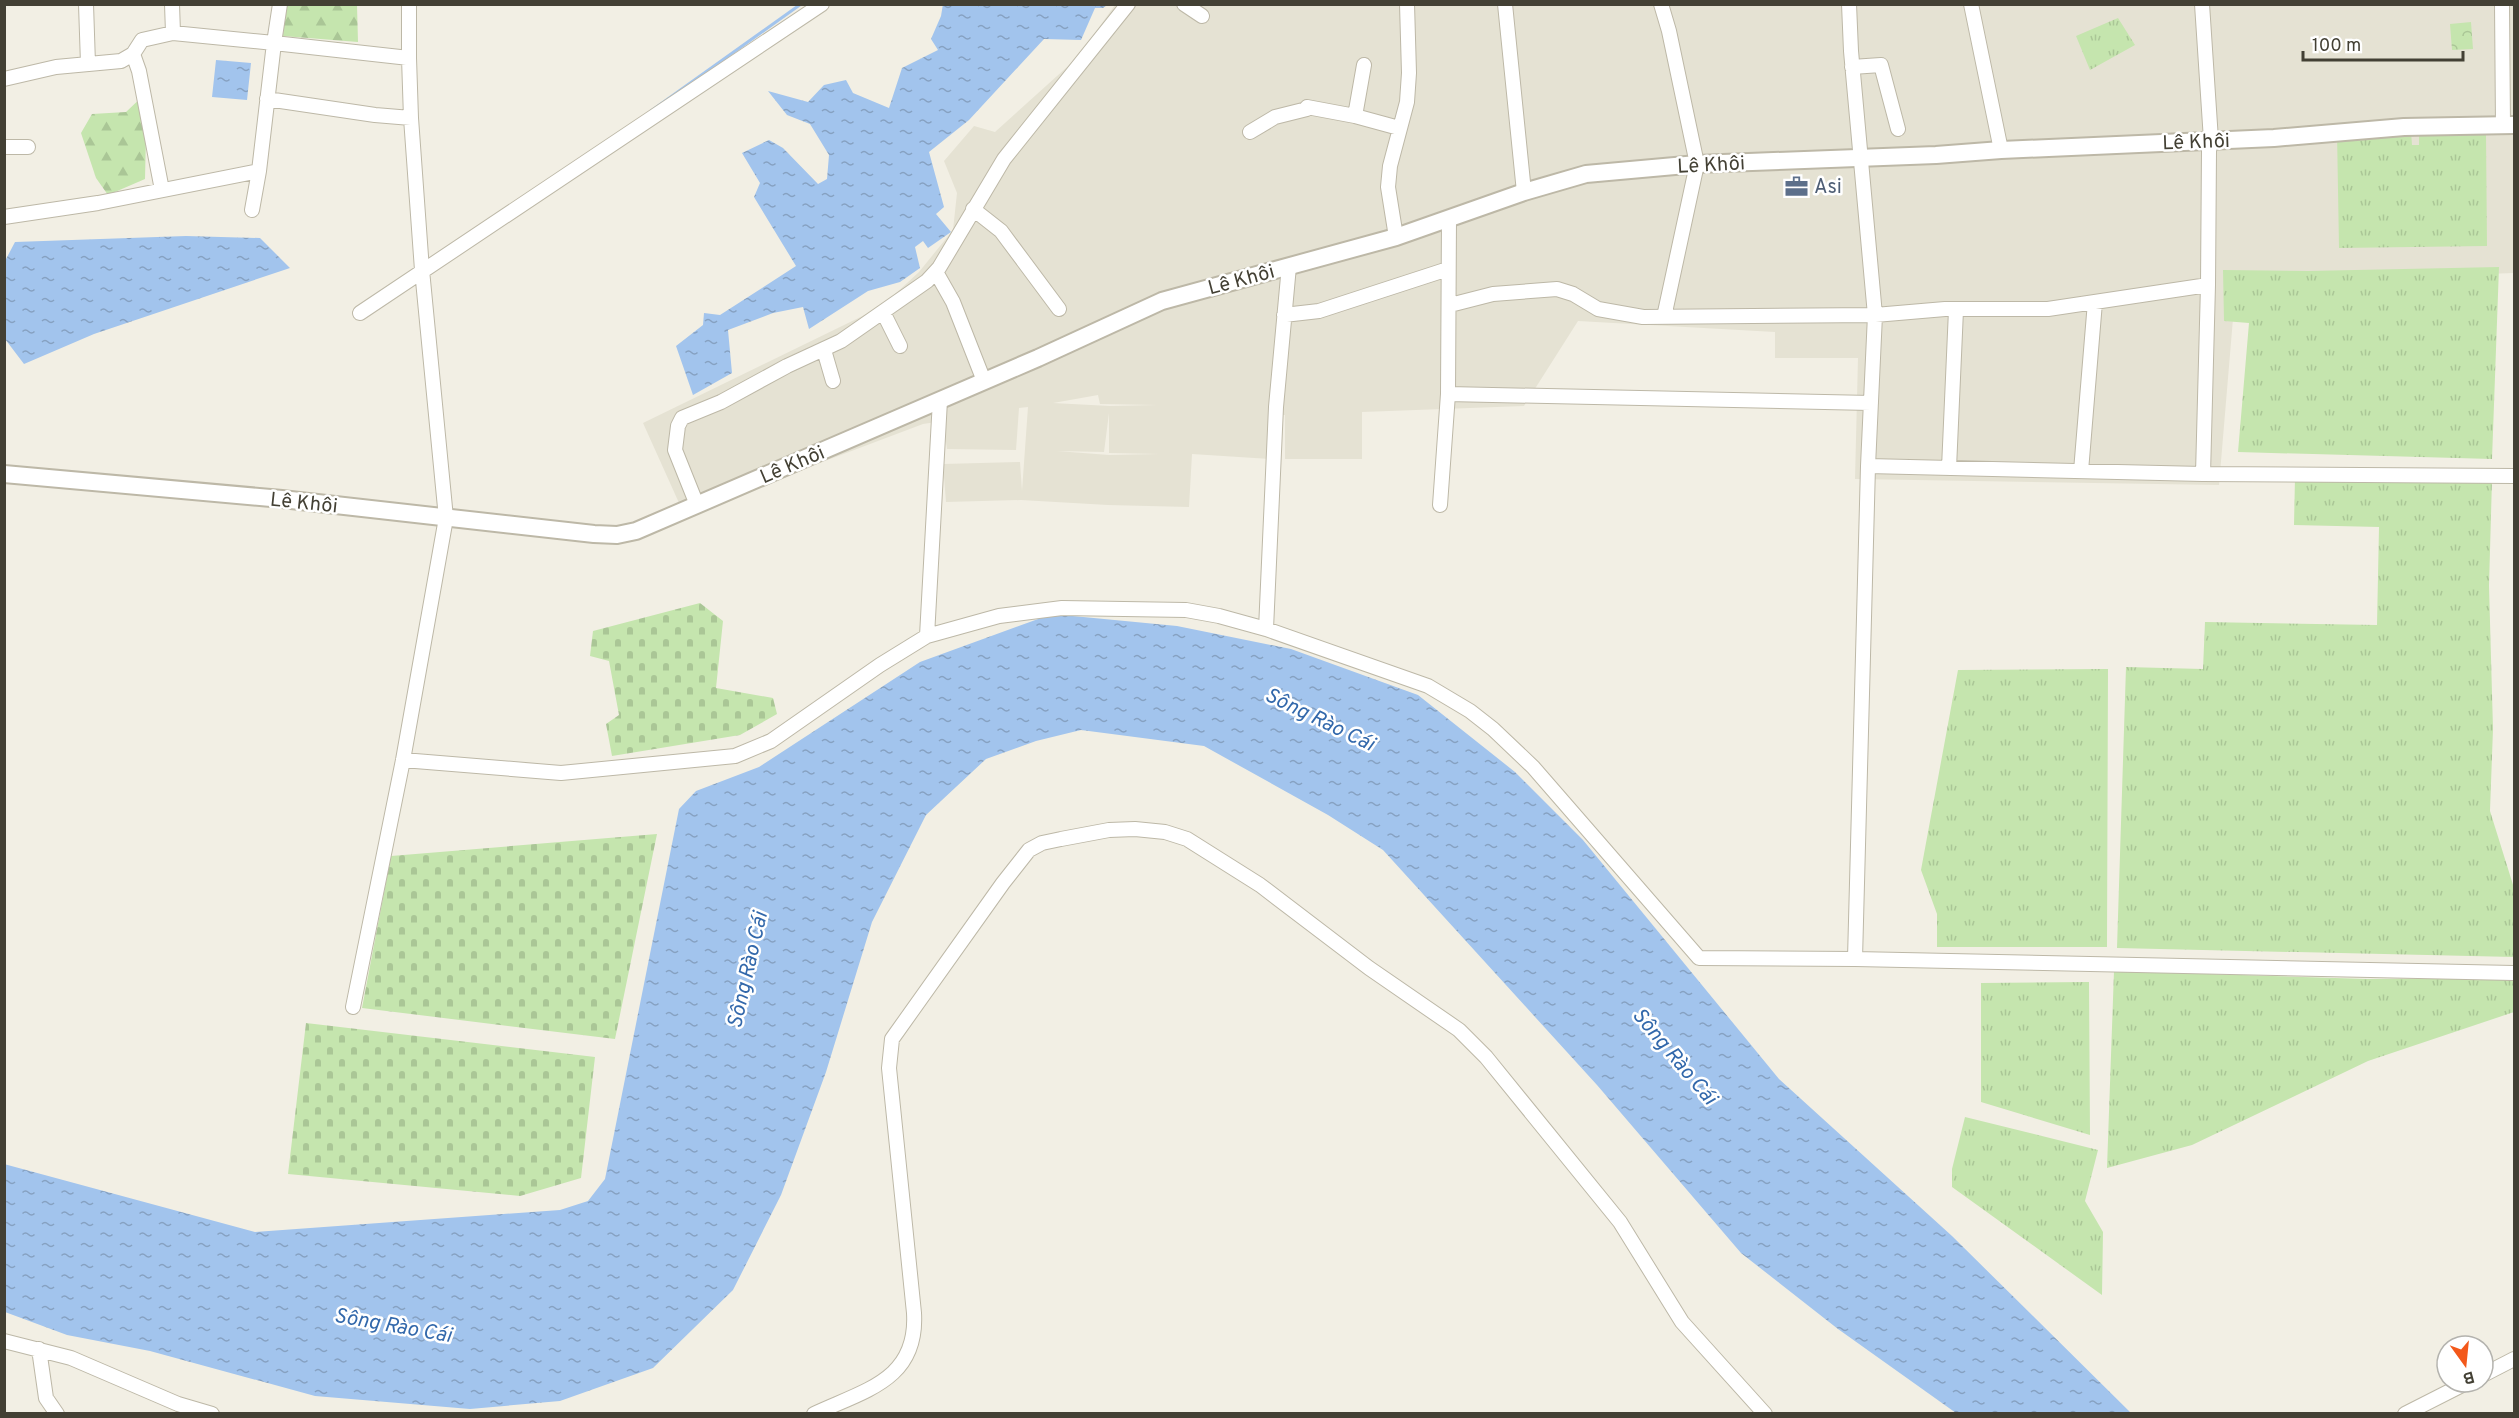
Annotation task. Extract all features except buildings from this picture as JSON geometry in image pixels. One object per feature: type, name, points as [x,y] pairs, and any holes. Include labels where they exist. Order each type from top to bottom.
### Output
[{"type":"street","points":[[86,4],[88,64]]},
{"type":"street","points":[[172,4],[172,33]]},
{"type":"street","points":[[252,210],[280,4]]},
{"type":"street","points":[[353,1007],[403,760],[446,518],[422,270],[411,118],[409,4]]},
{"type":"street","points":[[360,313],[822,4]]},
{"type":"street","points":[[697,505],[675,450],[678,426],[682,418],[689,413],[721,402],[786,366],[824,350],[884,312],[936,272],[1017,142],[1128,4]]},
{"type":"street","points":[[1184,4],[1202,16]]},
{"type":"street","points":[[1396,237],[1388,187],[1390,166],[1407,102],[1407,4]]},
{"type":"street","points":[[1505,4],[1524,192]]},
{"type":"street","points":[[1661,4],[1669,31],[1697,164],[1664,317]]},
{"type":"street","points":[[1849,4],[1852,67],[1875,315],[1868,466],[1855,958]]},
{"type":"street","points":[[1971,4],[2001,150]]},
{"type":"street","points":[[2202,4],[2211,140],[2203,474]]},
{"type":"street","points":[[2502,4],[2509,126]]},
{"type":"street","points":[[4,78],[56,67],[121,61],[133,54],[142,40],[172,33],[409,58]]},
{"type":"street","points":[[133,54],[139,70],[162,190]]},
{"type":"street","points":[[1355,116],[1364,65]]},
{"type":"street","points":[[1852,67],[1881,65],[1898,129]]},
{"type":"street","points":[[267,99],[411,118]]},
{"type":"street","points":[[1250,132],[1275,117],[1307,108],[1355,116],[1399,128]]},
{"type":"street","name":"Lê Khôi","points":[[4,474],[282,499],[617,535],[636,531],[697,505],[1038,358],[1162,301],[1396,237],[1524,192],[1586,174],[1697,164],[2274,138],[2404,127],[2509,126]]},
{"type":"street","points":[[4,147],[28,147]]},
{"type":"street","points":[[4,217],[259,171]]},
{"type":"street","points":[[974,209],[1001,231],[1059,309]]},
{"type":"street","points":[[1440,506],[1448,394],[1449,219]]},
{"type":"street","points":[[1266,629],[1276,407],[1289,266]]},
{"type":"street","points":[[1284,315],[1319,311],[1448,269]]},
{"type":"street","points":[[936,272],[953,302],[984,381]]},
{"type":"street","points":[[1450,305],[1493,294],[1557,289],[1573,294],[1598,309],[1643,317],[1875,315],[1956,310],[2048,309],[2208,285]]},
{"type":"street","points":[[2081,471],[2095,302]]},
{"type":"street","points":[[1949,468],[1956,310]]},
{"type":"street","points":[[884,312],[900,346]]},
{"type":"street","points":[[824,350],[833,381]]},
{"type":"street","points":[[1448,394],[1871,403]]},
{"type":"street","points":[[927,636],[940,400]]},
{"type":"street","points":[[1868,466],[2203,474],[2514,476]]},
{"type":"street","points":[[403,760],[561,773],[735,756],[771,741],[880,665],[927,636],[999,616],[1062,608],[1186,610],[1266,629],[1428,686],[1470,711],[1500,735],[1533,767],[1699,958],[1855,958],[2514,973]]},
{"type":"street","points":[[814,1413],[891,1376],[905,1360],[913,1342],[914,1313],[889,1068],[892,1039],[1029,850],[1042,843],[1060,839],[1109,830],[1135,829],[1165,832],[1196,844],[1281,900],[1369,968],[1468,1037],[1620,1222],[1687,1328],[1765,1413]]},
{"type":"street","points":[[4,1341],[71,1358],[178,1404],[212,1413]]},
{"type":"street","points":[[39,1349],[46,1398],[57,1413]]},
{"type":"street","points":[[2495,1369],[2514,1359]]},
{"type":"street","points":[[2404,1413],[2443,1394]]},
{"type":"shaded area","points":[[1115,5],[2514,5],[2514,273],[2236,283],[2219,485],[1855,479],[1858,358],[1775,358],[1775,332],[1578,321],[1524,406],[1362,412],[1362,459],[1285,459],[1285,415],[1273,415],[1270,459],[1192,454],[1189,507],[1021,500],[946,502],[943,464],[1020,462],[1022,491],[1028,407],[1019,408],[1016,450],[947,449],[943,421],[923,424],[684,514],[643,423],[881,307],[919,272],[953,230],[957,193],[944,161],[974,126],[995,132],[1077,58]],"holes":[[[1098,395],[1100,404],[1157,405],[1110,406],[1053,403]],[[1109,413],[1109,453],[1159,454],[1109,455],[1057,451],[1104,452]]]},
{"type":"green space","points":[[286,5],[357,5],[358,42],[283,36]]},
{"type":"green space","points":[[2118,18],[2135,45],[2090,70],[2076,36]]},
{"type":"green space","points":[[2471,22],[2473,49],[2452,50],[2450,24]]},
{"type":"green space","points":[[147,92],[145,179],[108,195],[96,178],[81,133],[92,114],[126,112]]},
{"type":"green space","points":[[2411,131],[2412,145],[2419,145],[2419,135],[2486,134],[2487,246],[2339,248],[2337,132]]},
{"type":"green space","points":[[2499,267],[2492,459],[2238,452],[2249,323],[2224,321],[2223,270],[2308,271]]},
{"type":"green space","points":[[2295,477],[2492,480],[2489,586],[2493,729],[2490,811],[2514,888],[2514,957],[2117,948],[2126,667],[2203,669],[2205,622],[2377,625],[2379,527],[2294,525]]},
{"type":"green space","points":[[700,603],[723,621],[716,688],[773,698],[777,714],[740,735],[612,756],[606,724],[619,715],[609,661],[590,656],[593,631]]},
{"type":"green space","points":[[2108,669],[2107,947],[1937,947],[1937,914],[1921,870],[1958,670]]},
{"type":"green space","points":[[657,834],[615,1039],[362,1008],[391,856]]},
{"type":"green space","points":[[2114,971],[2367,979],[2514,978],[2514,1012],[2368,1061],[2192,1145],[2107,1168]]},
{"type":"green space","points":[[2089,982],[2090,1135],[1981,1102],[1981,983]]},
{"type":"green space","points":[[306,1023],[595,1057],[581,1178],[520,1196],[288,1174]]},
{"type":"green space","points":[[1965,1117],[2098,1150],[2085,1201],[2103,1232],[2102,1295],[1952,1187],[1952,1169]]},
{"type":"water","points":[[943,4],[1107,5],[1103,8],[1095,8],[1081,40],[1044,39],[969,120],[929,152],[944,207],[936,214],[951,232],[928,248],[923,241],[915,247],[920,268],[900,282],[868,291],[809,329],[803,307],[773,313],[728,330],[732,373],[693,395],[676,346],[703,325],[704,313],[720,315],[796,266],[754,197],[760,183],[742,153],[769,140],[783,148],[818,184],[827,179],[829,155],[810,124],[787,115],[768,91],[808,102],[824,85],[846,80],[853,93],[889,108],[902,68],[938,50],[931,39],[941,16]]},
{"type":"water","points":[[216,60],[251,63],[247,100],[212,97]]},
{"type":"water","points":[[186,236],[260,238],[290,268],[94,334],[24,364],[5,339],[5,261],[15,242]]},
{"type":"water","name":"Sông Rào Cái","points":[[1052,614],[1177,626],[1291,649],[1418,695],[1515,772],[1583,840],[1779,1079],[1952,1236],[2131,1413],[1956,1413],[1838,1329],[1741,1253],[1597,1085],[1383,850],[1328,815],[1204,746],[1081,730],[1036,741],[986,759],[926,815],[872,922],[826,1072],[781,1195],[733,1290],[653,1368],[560,1401],[470,1409],[315,1396],[150,1351],[67,1335],[5,1312],[4,1164],[255,1232],[560,1210],[588,1201],[605,1179],[679,809],[696,791],[759,767],[920,662]]},
{"type":"waterway","points":[[651,111],[801,4]]},
{"type":"place","name":"Asi","points":[[1796,186]]}]
